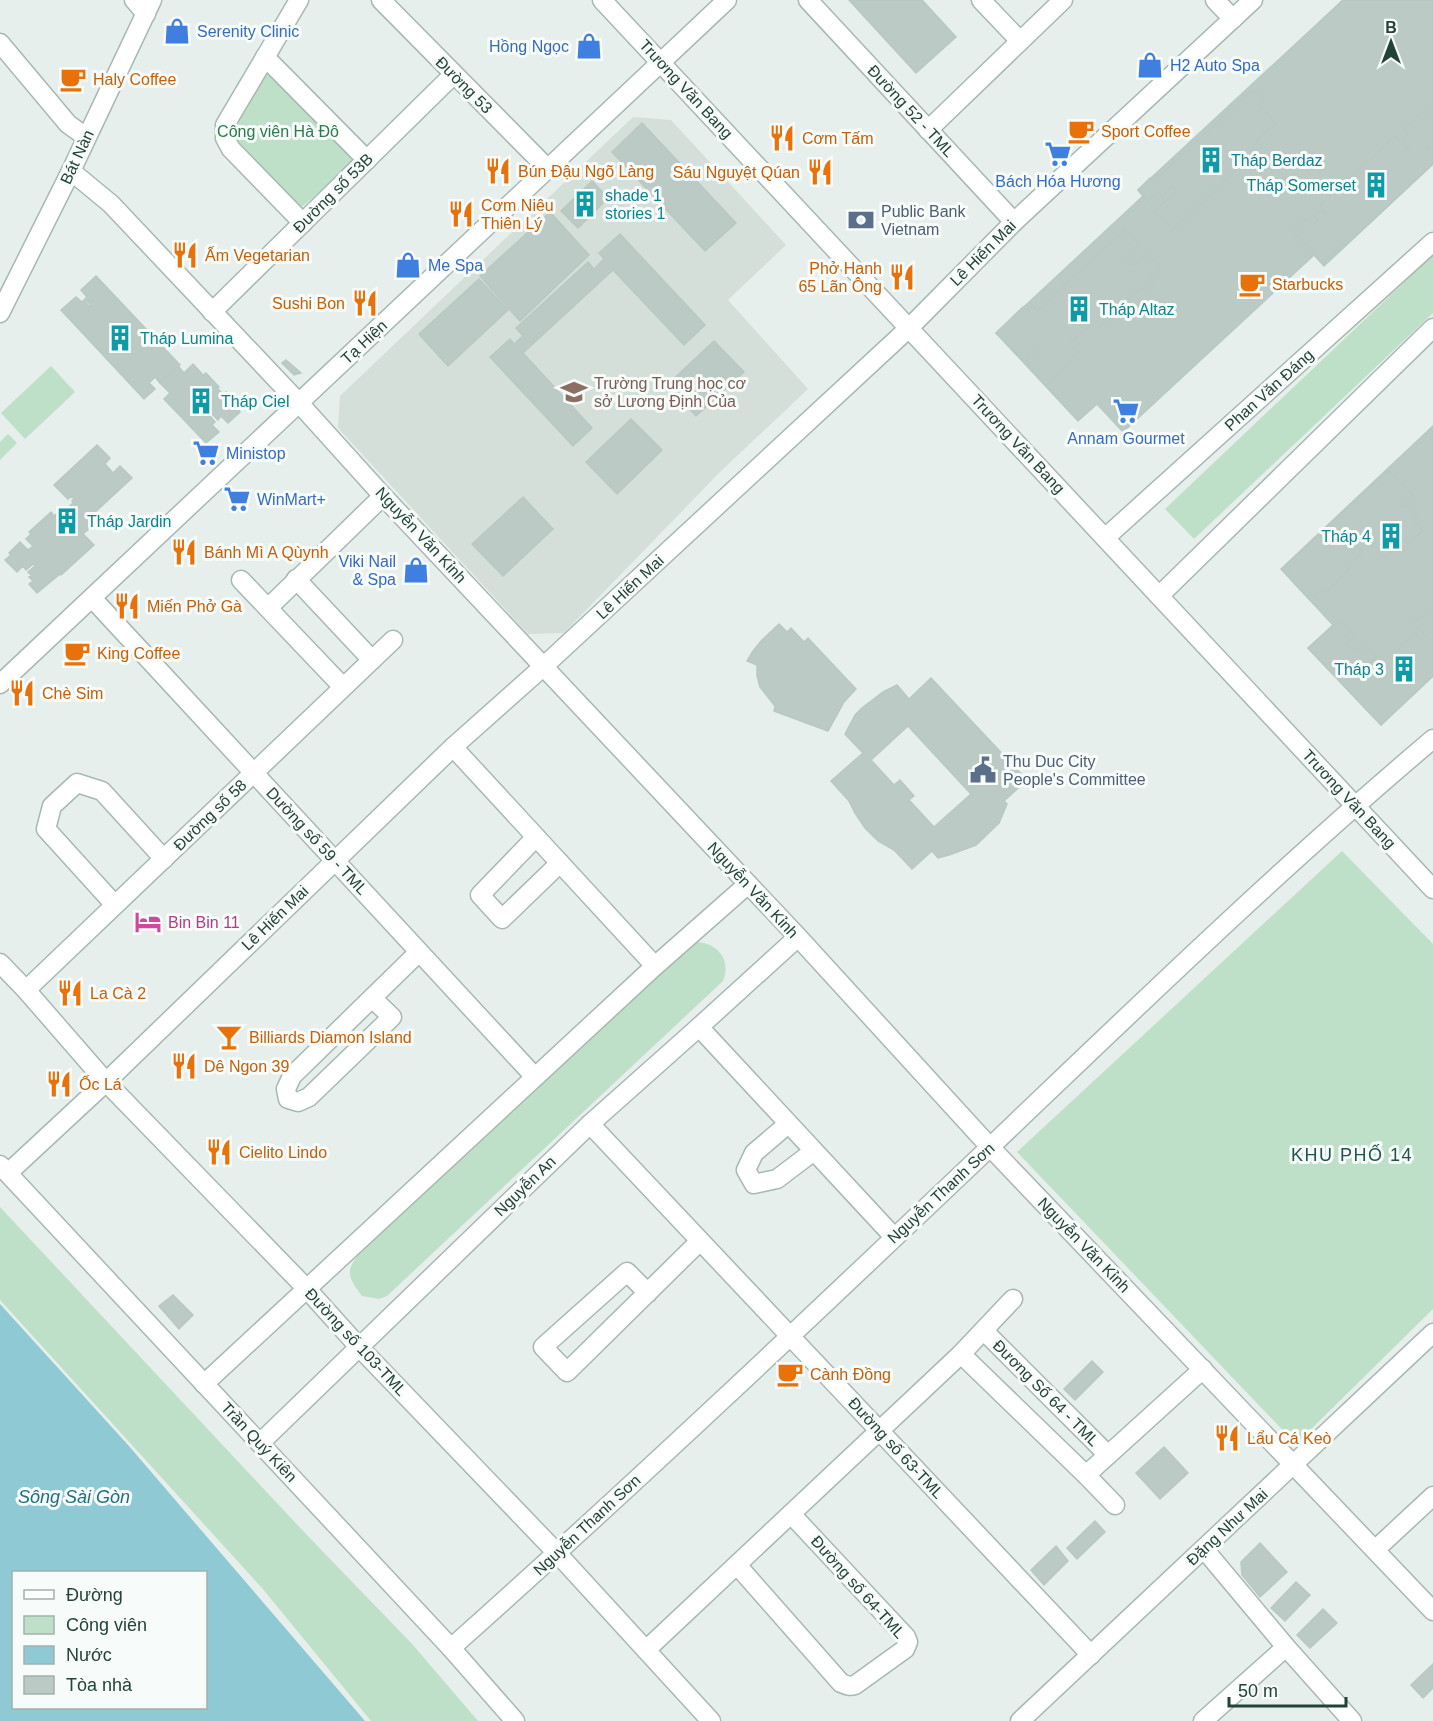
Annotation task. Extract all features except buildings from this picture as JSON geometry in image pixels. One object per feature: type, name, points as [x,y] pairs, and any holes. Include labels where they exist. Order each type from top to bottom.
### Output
[{"type":"street","points":[[134,0],[149,7]]},
{"type":"street","points":[[299,0],[225,125],[225,138],[231,149],[303,223]]},
{"type":"street","name":"Đường 53","points":[[381,0],[548,169]]},
{"type":"street","name":"Trương Văn Bang","points":[[602,0],[1433,888]]},
{"type":"street","name":"Tạ Hiện","points":[[0,684],[727,0]]},
{"type":"street","name":"Đường 52 - TML","points":[[807,0],[1014,222]]},
{"type":"street","points":[[981,0],[1020,41]]},
{"type":"street","points":[[928,129],[1063,0]]},
{"type":"street","points":[[1215,0],[1233,19]]},
{"type":"street","name":"Lê Hiến Mai","points":[[4,1169],[106,1082],[453,747],[544,666],[909,328],[1014,222],[1253,0]]},
{"type":"street","name":"Bát Nàn","points":[[0,313],[149,7]]},
{"type":"street","points":[[0,43],[68,124],[86,137]]},
{"type":"street","points":[[265,57],[367,160]]},
{"type":"street","name":"Đường số 53B","points":[[212,312],[453,75]]},
{"type":"street","name":"Nguyễn Văn Kỉnh","points":[[71,171],[111,204],[798,937],[990,1147],[1433,1611]]},
{"type":"street","name":"Phan Văn Đáng","points":[[1105,538],[1433,242]]},
{"type":"street","points":[[1159,596],[1433,328]]},
{"type":"street","points":[[268,608],[383,496]]},
{"type":"street","points":[[296,579],[372,660]]},
{"type":"street","points":[[241,580],[343,687]]},
{"type":"street","name":"Dường số 59 - TML","points":[[92,598],[535,1077]]},
{"type":"street","name":"Đường số 58","points":[[26,990],[393,640]]},
{"type":"street","name":"Nguyễn Thanh Sơn","points":[[451,1648],[791,1336],[1073,1067],[1355,805],[1433,740]]},
{"type":"street","points":[[453,747],[655,966]]},
{"type":"street","points":[[115,906],[46,829],[52,806],[77,783],[102,791],[164,859]]},
{"type":"street","points":[[536,837],[480,895],[502,919],[560,863]]},
{"type":"street","points":[[204,1384],[655,966],[747,885]]},
{"type":"street","name":"Nguyễn An","points":[[260,1443],[590,1124],[798,937]]},
{"type":"street","points":[[372,998],[392,1017],[309,1097],[298,1102],[288,1099],[286,1089],[292,1076],[419,952]]},
{"type":"street","name":"Đường số 103-TML","points":[[0,963],[106,1082],[306,1288],[359,1347],[557,1553],[711,1721]]},
{"type":"street","points":[[699,1027],[894,1238]]},
{"type":"street","name":"Đường số 63-TML","points":[[590,1124],[1091,1655]]},
{"type":"street","points":[[788,1124],[754,1154],[746,1170],[754,1184],[777,1179],[814,1151]]},
{"type":"street","name":"Trần Quý Kiên","points":[[4,1169],[451,1648],[515,1721]]},
{"type":"street","points":[[648,1293],[627,1272],[543,1347],[567,1372],[648,1293],[700,1241]]},
{"type":"street","points":[[646,1650],[961,1354],[1013,1299]]},
{"type":"street","name":"Đương Số 64 - TML","points":[[984,1331],[1108,1455]]},
{"type":"street","name":"Đặng Như Mai","points":[[1020,1721],[1433,1333]]},
{"type":"street","name":"Đương Số 64 - TML","points":[[961,1354],[1115,1505]]},
{"type":"street","name":"Đương Số 64 - TML","points":[[1086,1475],[1203,1369]]},
{"type":"street","points":[[1376,1550],[1433,1496]]},
{"type":"street","name":"Đường số 64-TML","points":[[737,1565],[845,1685],[851,1687],[855,1685],[906,1648],[908,1642],[903,1633],[791,1514]]},
{"type":"street","points":[[1204,1549],[1352,1721]]},
{"type":"street","points":[[1203,1721],[1286,1647]]},
{"type":"shaded area","name":"Trường Trung học cơ sở Lương Định Của","points":[[633,117],[671,120],[786,245],[728,300],[808,389],[720,472],[564,633],[528,634],[338,428],[340,396]]},
{"type":"green space","name":"Công viên Hà Đô","points":[[271,75],[350,154],[352,160],[347,169],[303,206],[295,206],[232,136],[234,119],[263,76]]},
{"type":"green space","points":[[1433,255],[1433,313],[1194,539],[1165,509]]},
{"type":"green space","points":[[51,366],[75,392],[25,439],[1,413]]},
{"type":"green space","points":[[8,434],[17,443],[0,460],[0,442]]},
{"type":"green space","points":[[1342,851],[1433,944],[1433,1309],[1296,1444],[1017,1152]]},
{"type":"green space","points":[[698,942],[712,946],[721,955],[725,967],[723,981],[387,1296],[379,1299],[362,1296],[350,1277],[350,1272],[354,1261],[364,1248],[688,945]]},
{"type":"green space","points":[[0,1207],[413,1645],[478,1721],[371,1721],[262,1588],[0,1300]]},
{"type":"water","name":"Sông Sài Gòn","points":[[0,1304],[128,1445],[365,1721],[0,1721]]},
{"type":"place","name":"Serenity Clinic","points":[[177,31]]},
{"type":"place","name":"Hồng Ngọc","points":[[589,46]]},
{"type":"place","name":"H2 Auto Spa","points":[[1150,65]]},
{"type":"place","name":"Haly Coffee","points":[[73,79]]},
{"type":"place","name":"Sport Coffee","points":[[1081,131]]},
{"type":"place","name":"Cơm Tấm","points":[[782,138]]},
{"type":"place","name":"Bách Hóa Hương","points":[[1058,154]]},
{"type":"place","name":"Tháp Berdaz","points":[[1211,160]]},
{"type":"place","name":"Bún Đậu Ngõ Làng","points":[[498,171]]},
{"type":"place","name":"Sáu Nguyệt Qúan","points":[[820,172]]},
{"type":"place","name":"Tháp Somerset","points":[[1376,185]]},
{"type":"place","name":"shade 1 stories 1","points":[[585,204]]},
{"type":"place","name":"Cơm Niêu Thiên Lý","points":[[461,214]]},
{"type":"place","name":"Public Bank Vietnam","points":[[861,220]]},
{"type":"place","name":"Ấm Vegetarian","points":[[185,255]]},
{"type":"place","name":"Me Spa","points":[[408,265]]},
{"type":"place","name":"Phở Hạnh 65 Lãn Ông","points":[[902,277]]},
{"type":"place","name":"Starbucks","points":[[1252,284]]},
{"type":"place","name":"Sushi Bon","points":[[365,303]]},
{"type":"place","name":"Tháp Altaz","points":[[1079,309]]},
{"type":"place","name":"Tháp Lumina","points":[[120,338]]},
{"type":"place","name":"Trường Trung học cơ sở Lương Định Của","points":[[574,392]]},
{"type":"place","name":"Tháp Ciel","points":[[201,401]]},
{"type":"place","name":"Annam Gourmet","points":[[1126,411]]},
{"type":"place","name":"Ministop","points":[[206,453]]},
{"type":"place","name":"WinMart+","points":[[237,499]]},
{"type":"place","name":"Tháp Jardin","points":[[67,521]]},
{"type":"place","name":"Tháp 4","points":[[1391,536]]},
{"type":"place","name":"Bánh Mì A Qùynh","points":[[184,552]]},
{"type":"place","name":"Viki Nail & Spa","points":[[416,570]]},
{"type":"place","name":"Miến Phở Gà","points":[[127,606]]},
{"type":"place","name":"King Coffee","points":[[77,653]]},
{"type":"place","name":"Tháp 3","points":[[1404,669]]},
{"type":"place","name":"Chè Sim","points":[[22,693]]},
{"type":"place","name":"Thu Duc City People's Committee","points":[[983,770]]},
{"type":"place","name":"Bin Bin 11","points":[[148,922]]},
{"type":"place","name":"La Cà 2","points":[[70,993]]},
{"type":"place","name":"Billiards Diamon Island","points":[[229,1037]]},
{"type":"place","name":"Dê Ngon 39","points":[[184,1066]]},
{"type":"place","name":"Ốc Lá","points":[[59,1084]]},
{"type":"place","name":"Cielito Lindo","points":[[219,1152]]},
{"type":"place","name":"Cành Đồng","points":[[790,1374]]},
{"type":"place","name":"Lẩu Cá Keò","points":[[1227,1438]]},
{"type":"district","name":"KHU PHỐ 14","points":[[1352,1155]]}]
